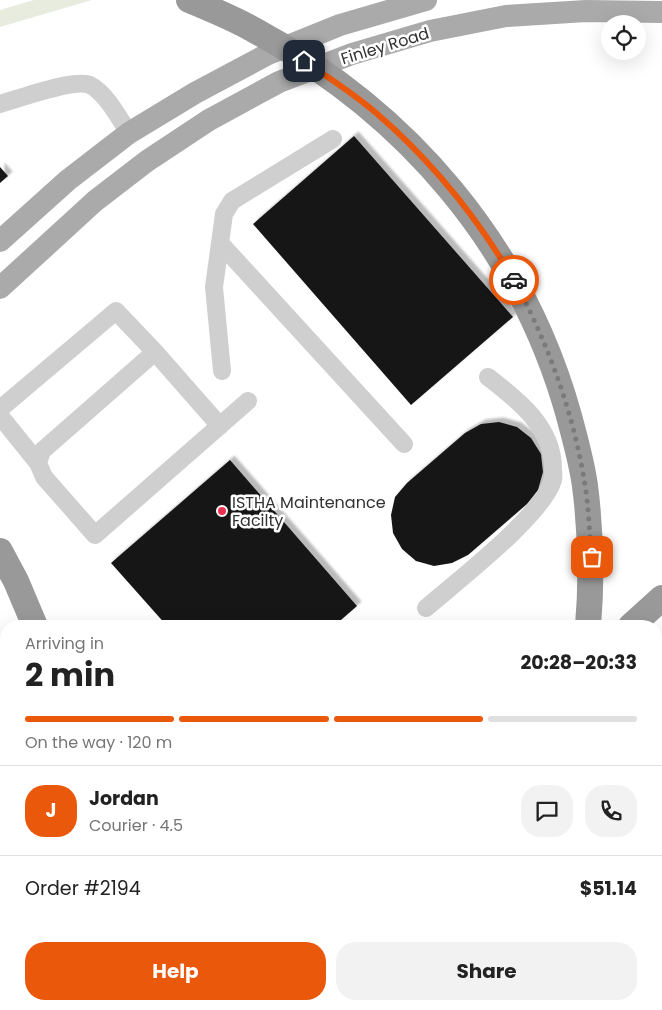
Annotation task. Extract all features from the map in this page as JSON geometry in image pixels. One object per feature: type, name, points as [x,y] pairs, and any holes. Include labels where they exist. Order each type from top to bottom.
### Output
[{"type":"highway","points":[[188,0],[254,30],[343,87],[375,112],[442,178],[496,250],[523,297],[549,355],[577,447],[585,485],[592,557],[588,620]]},
{"type":"highway","points":[[0,551],[16,581],[32,620]]},
{"type":"highway","points":[[653,620],[662,593]]},
{"type":"highway","points":[[638,620],[662,598]]},
{"type":"main road","name":"Finley Road","points":[[0,241],[68,180],[129,133],[195,92],[268,54],[340,25],[426,0]]},
{"type":"main road","name":"Finley Road","points":[[0,288],[96,201],[147,161],[209,120],[279,82],[352,54],[421,34],[506,16],[586,11],[662,12]]},
{"type":"lane","points":[[0,104],[60,86],[80,83],[90,85],[106,99],[129,133]]},
{"type":"lane","points":[[222,371],[214,287],[224,214],[232,201],[333,139]]},
{"type":"lane","points":[[220,243],[404,444]]},
{"type":"lane","points":[[0,409],[116,311],[220,426]]},
{"type":"lane","points":[[38,463],[42,451],[155,352]]},
{"type":"lane","points":[[426,608],[504,540],[540,505],[553,480],[553,457],[544,433],[529,412],[488,377]]},
{"type":"lane","points":[[0,416],[38,463],[44,477],[95,535],[248,401]]},
{"type":"shaded area","points":[[34,0],[92,0],[0,27],[0,10]]},
{"type":"building","points":[[354,136],[513,317],[411,405],[253,224]]},
{"type":"building","points":[[0,167],[8,176],[0,183]]},
{"type":"building","points":[[499,422],[517,427],[531,438],[541,454],[543,472],[538,490],[527,504],[468,555],[452,563],[434,566],[416,561],[402,549],[393,533],[391,515],[395,497],[407,483],[465,433],[481,424]]},
{"type":"building","name":"ISTHA Maintenance Facilty","points":[[230,460],[357,606],[341,620],[162,620],[111,563]]},
{"type":"way so far","points":[[514,280],[549,355],[563,396],[585,485],[592,557]]},
{"type":"place","name":"ISTHA Maintenance Facilty","points":[[222,511]]},
{"type":"route","points":[[304,61],[343,87],[375,112],[442,178],[496,250],[514,280]]}]
